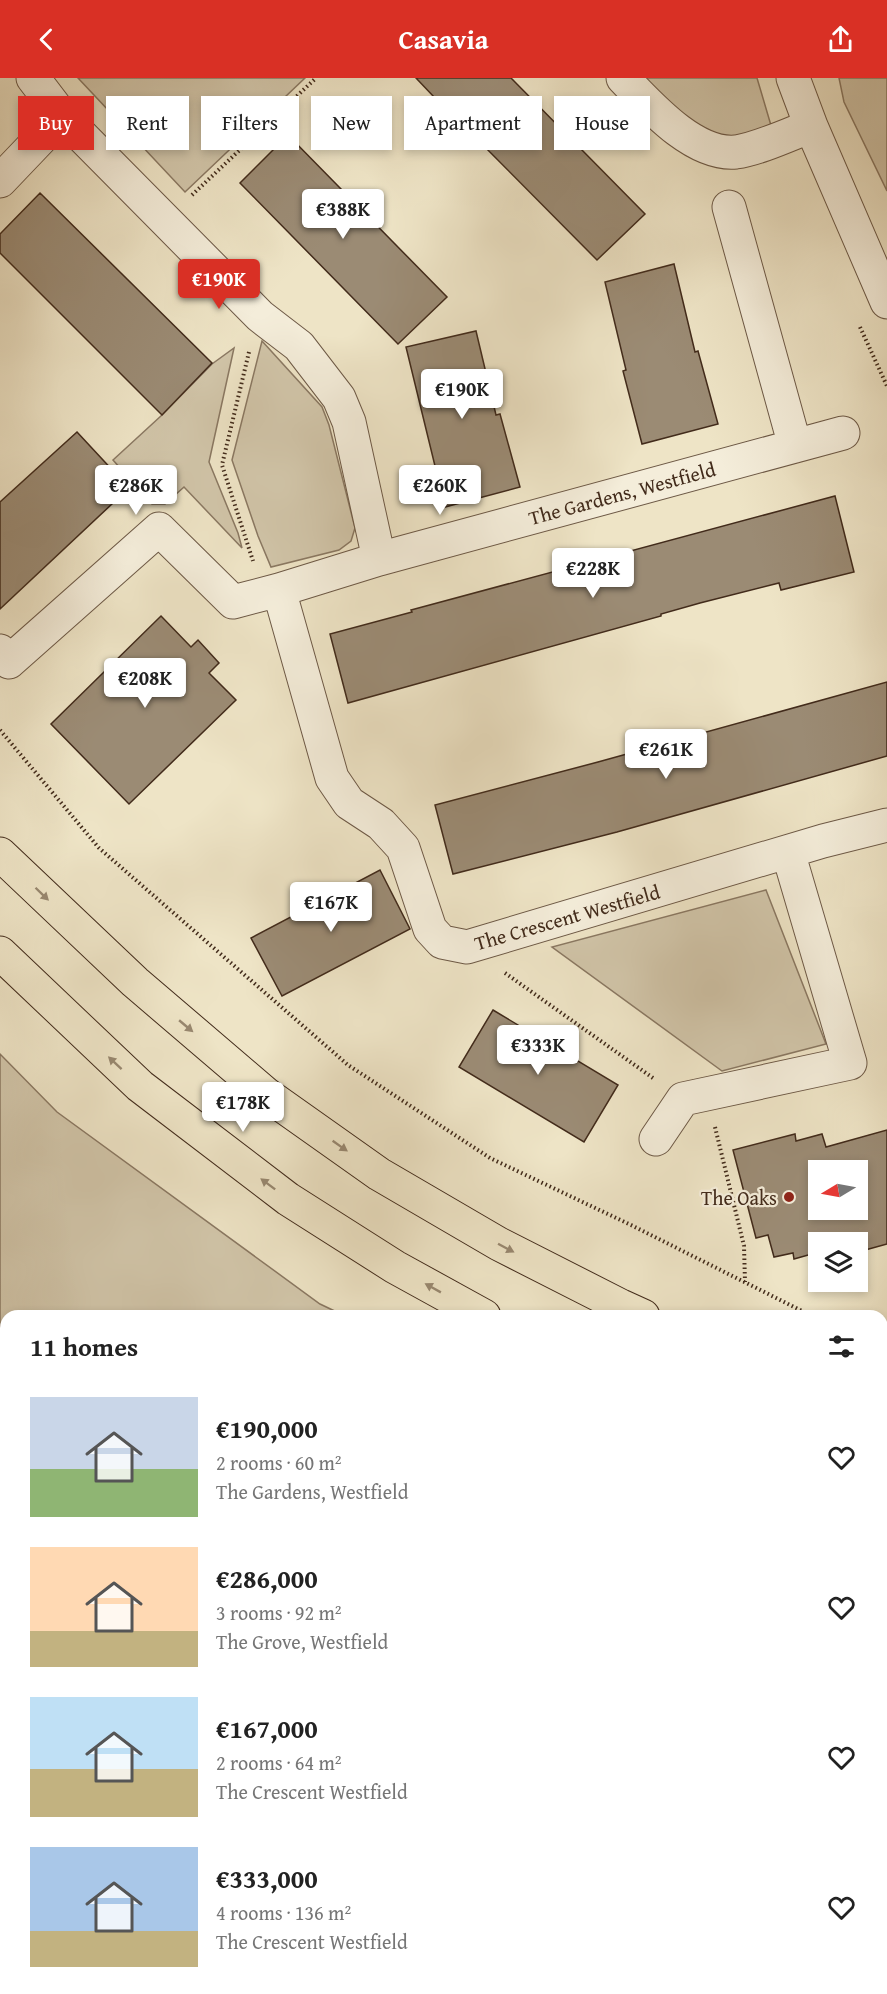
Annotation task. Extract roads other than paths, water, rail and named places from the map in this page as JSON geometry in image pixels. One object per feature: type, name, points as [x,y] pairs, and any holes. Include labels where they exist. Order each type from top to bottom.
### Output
[{"type":"main road","points":[[0,854],[135,982],[266,1094],[379,1174],[419,1198],[500,1245],[630,1310]]},
{"type":"main road","points":[[0,953],[140,1086],[288,1199],[395,1267],[473,1310]]},
{"type":"street","points":[[33,78],[47,96]]},
{"type":"street","points":[[623,78],[654,109],[689,138],[718,152],[739,152],[811,126]]},
{"type":"street","points":[[793,78],[811,126],[887,302]]},
{"type":"street","points":[[94,148],[260,316],[299,346],[339,398],[349,422],[379,559]]},
{"type":"street","points":[[0,181],[30,150]]},
{"type":"street","points":[[729,207],[795,446]]},
{"type":"street","name":"The Gardens, Westfield","points":[[0,651],[9,662],[159,529],[233,602],[379,559],[843,433]]},
{"type":"street","name":"The Crescent Westfield","points":[[271,591],[332,778],[349,803],[381,824],[403,848],[430,929],[442,942],[467,947],[887,825]]},
{"type":"street","points":[[656,1139],[695,1096],[850,1063],[788,852]]},
{"type":"place","name":"The Oaks","points":[[789,1197]]}]
